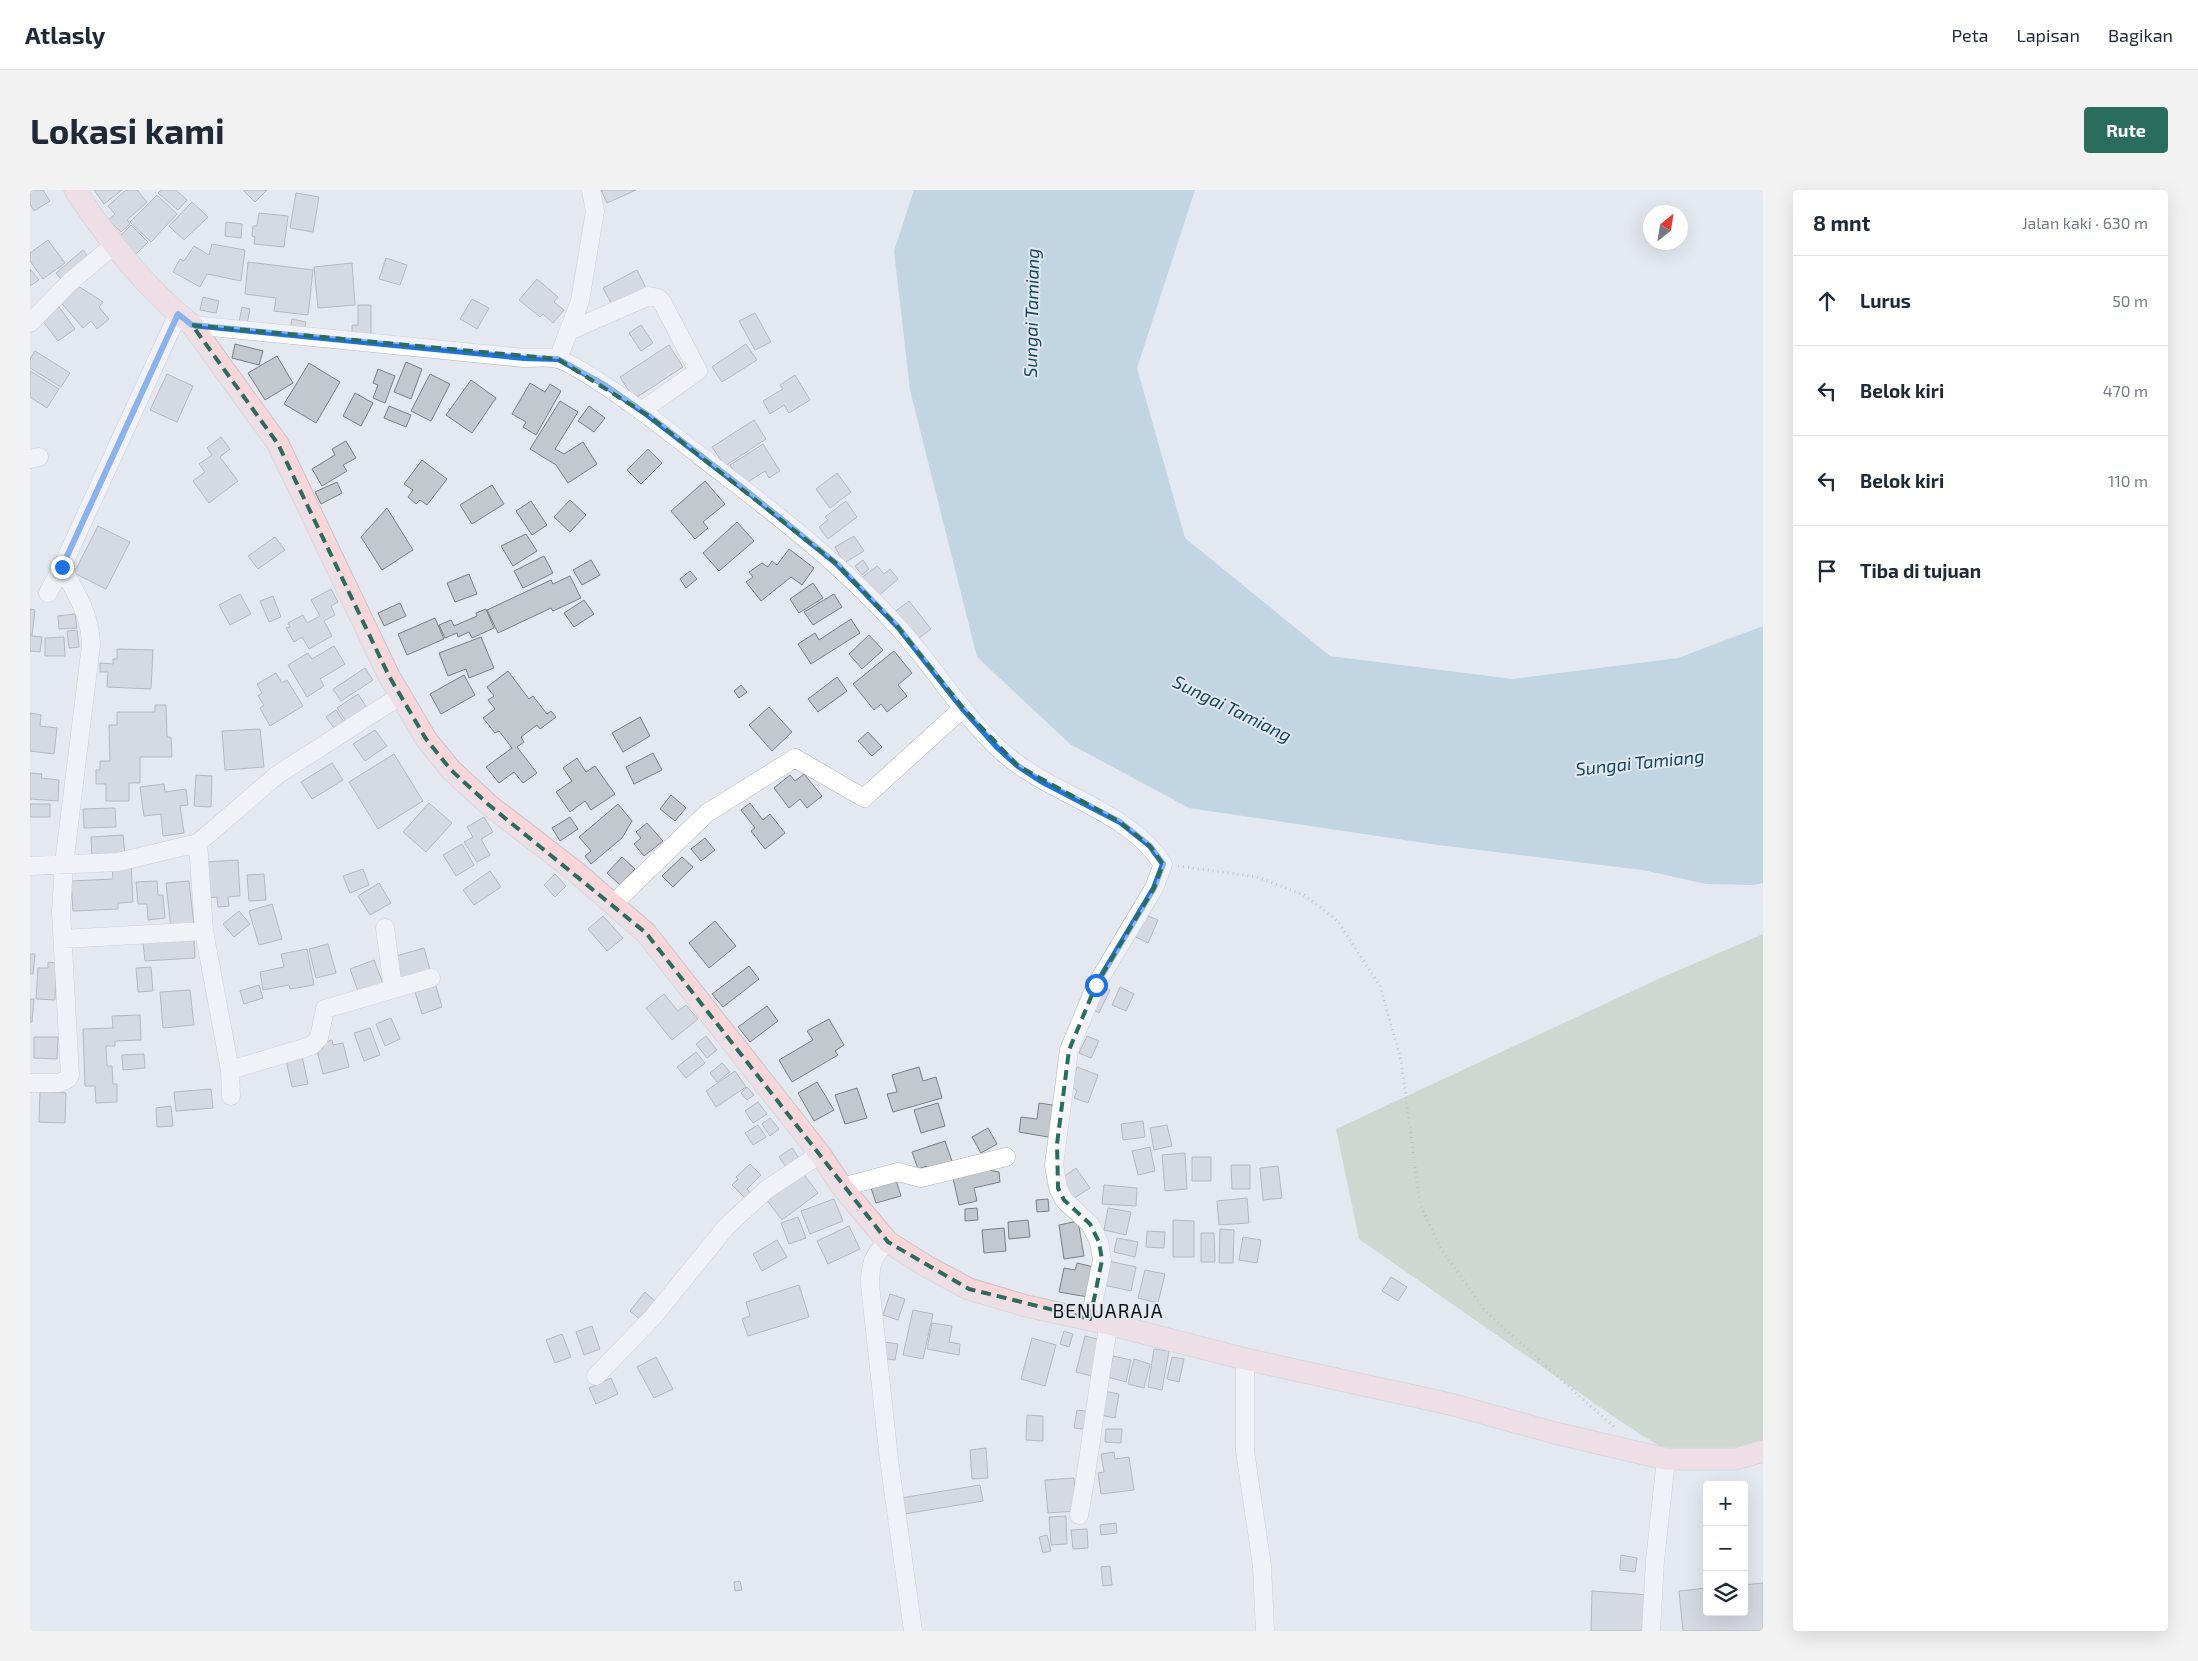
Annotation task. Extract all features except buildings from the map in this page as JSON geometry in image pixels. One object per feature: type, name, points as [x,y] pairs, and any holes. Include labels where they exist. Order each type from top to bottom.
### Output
[{"type":"main road","points":[[75,190],[113,246],[185,320],[278,444],[400,696],[426,740],[451,770],[489,805],[614,903],[652,940],[820,1154],[842,1187],[888,1242],[926,1266],[970,1289],[1026,1306],[1100,1321],[1245,1359],[1450,1404],[1555,1433],[1666,1459],[1736,1459],[1763,1451]]},
{"type":"street","points":[[558,359],[580,301],[595,211],[591,190]]},
{"type":"street","points":[[30,323],[70,282],[113,246]]},
{"type":"street","points":[[569,331],[648,296],[658,298],[662,302],[698,371],[641,411]]},
{"type":"street","points":[[48,594],[185,320],[524,358],[558,359],[603,384],[641,411],[749,493],[837,564],[898,627],[962,708],[997,747],[1018,766],[1050,786],[1120,822],[1150,846],[1163,864],[1154,888],[1096,985],[1069,1050],[1054,1164],[1058,1188],[1064,1200],[1090,1224],[1099,1242],[1102,1260],[1098,1385],[1093,1442],[1079,1515]]},
{"type":"street","points":[[30,1084],[59,1083],[68,1079],[70,1075],[61,912],[64,864],[91,645],[91,626],[83,605],[62,567]]},
{"type":"street","points":[[30,866],[118,862],[198,843],[278,775],[400,696]]},
{"type":"street","points":[[614,903],[707,813],[795,758],[864,798],[962,708]]},
{"type":"street","points":[[198,843],[204,930],[230,1070],[231,1096]]},
{"type":"street","points":[[385,928],[393,988]]},
{"type":"street","points":[[63,939],[204,930]]},
{"type":"street","points":[[230,1070],[311,1046],[318,1038],[325,1009],[431,978]]},
{"type":"street","points":[[596,1376],[653,1317],[726,1227],[766,1190],[820,1154]]},
{"type":"street","points":[[842,1187],[898,1172],[921,1178],[1006,1157]]},
{"type":"street","points":[[888,1242],[873,1257],[870,1265],[870,1284],[887,1441],[913,1631]]},
{"type":"street","points":[[1245,1359],[1245,1451],[1262,1566],[1265,1631]]},
{"type":"street","points":[[1652,1631],[1655,1560],[1666,1459]]},
{"type":"path","points":[[1163,864],[1257,877],[1304,895],[1337,920],[1380,986],[1401,1060],[1420,1204],[1440,1247],[1485,1311],[1615,1428]]},
{"type":"highlighted area","points":[[192,325],[558,359],[649,416],[837,564],[898,627],[963,708],[1018,766],[1120,822],[1150,846],[1163,864],[1154,888],[1096,985],[1069,1050],[1057,1144],[1058,1188],[1064,1200],[1090,1224],[1099,1242],[1102,1260],[1090,1319],[969,1289],[888,1242],[646,933],[489,805],[451,770],[426,739],[389,676],[278,444]]},
{"type":"green space","points":[[1763,934],[1763,1443],[1734,1455],[1670,1453],[1620,1421],[1359,1239],[1336,1129],[1656,980]]},
{"type":"water","name":"Sungai Tamiang","points":[[914,190],[1195,190],[1137,368],[1185,538],[1330,656],[1513,679],[1678,658],[1763,626],[1763,883],[1753,885],[1706,884],[1643,870],[1438,845],[1189,808],[1070,744],[977,657],[910,390],[894,251]]},
{"type":"district","name":"BENUARAJA","points":[[1108,1311]]},
{"type":"route","points":[[62,567],[178,314],[192,325],[524,358],[558,359],[603,384],[649,416],[837,564],[898,627],[962,708],[997,747],[1018,766],[1041,781],[1120,822],[1150,846],[1163,864],[1154,888],[1096,985]]}]
